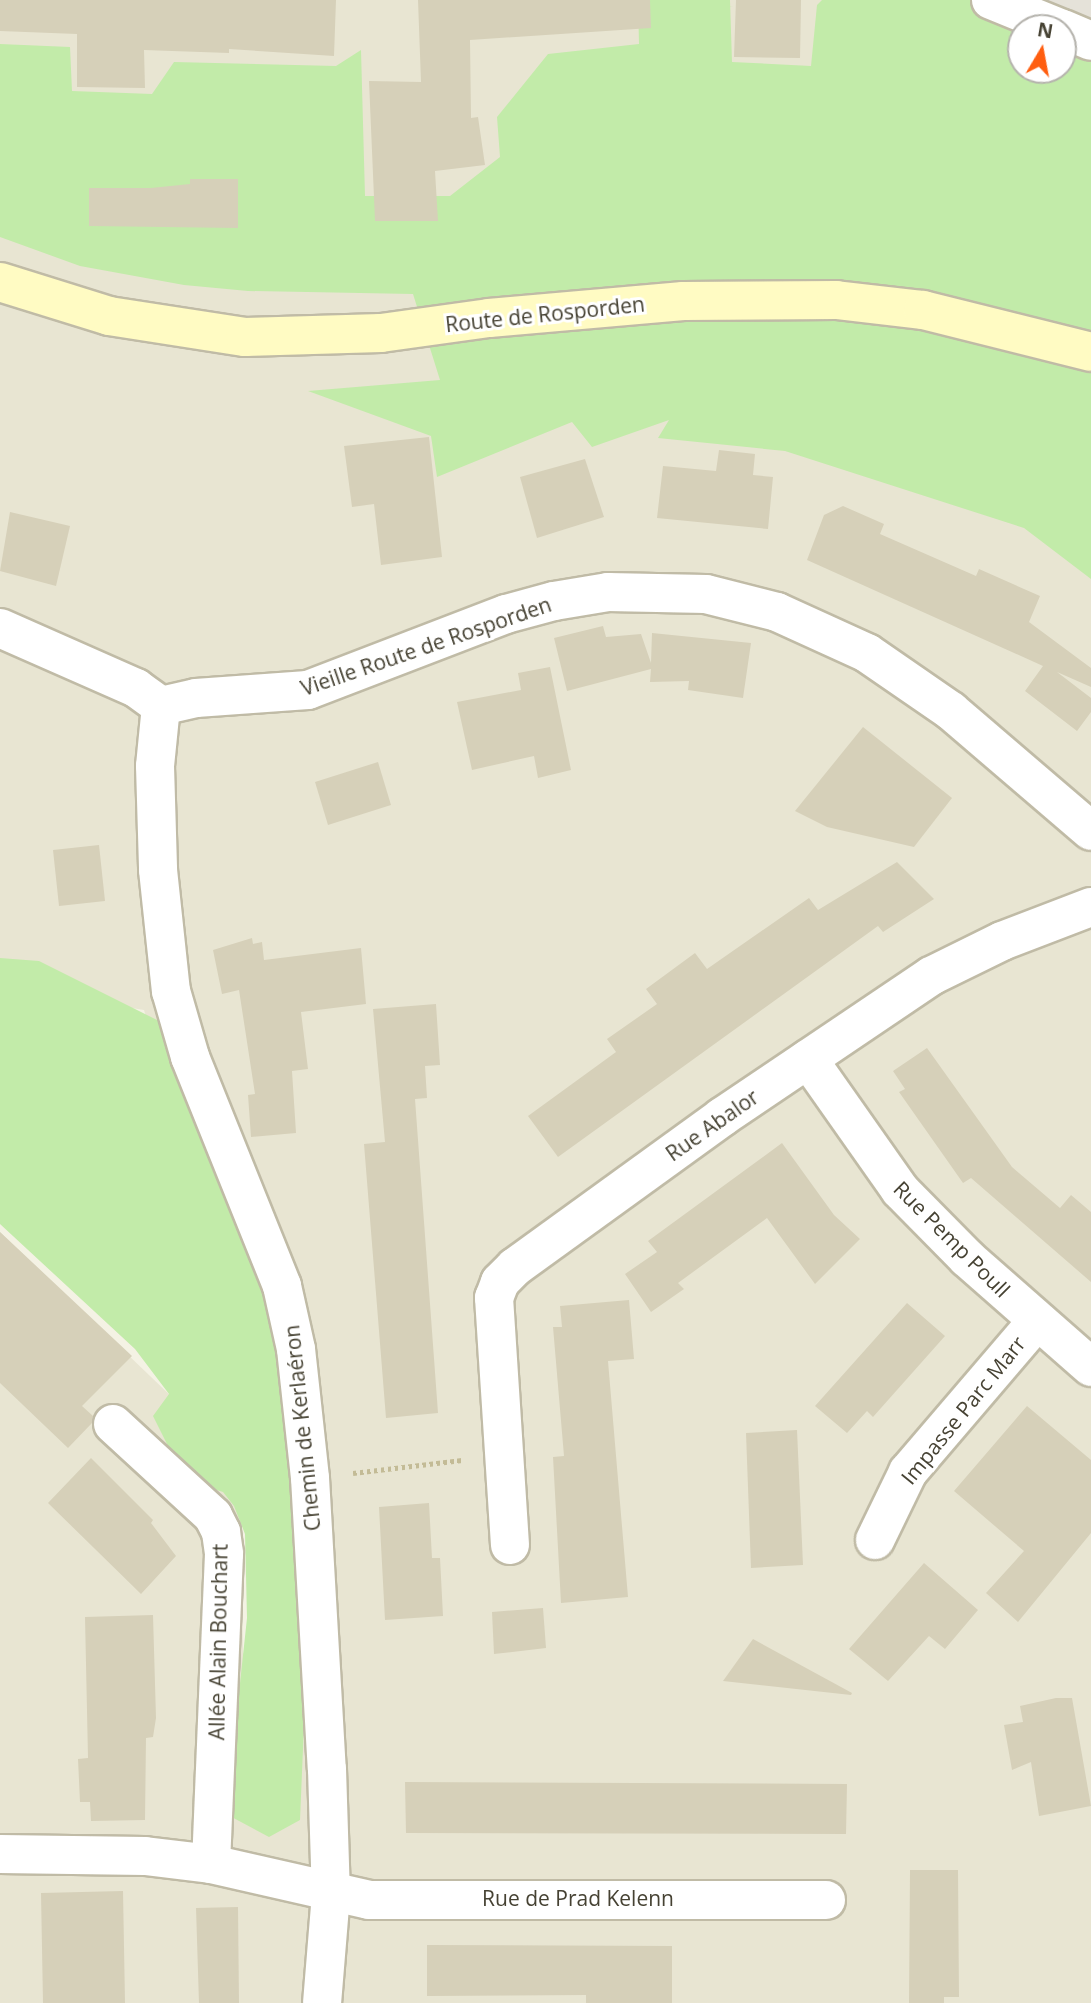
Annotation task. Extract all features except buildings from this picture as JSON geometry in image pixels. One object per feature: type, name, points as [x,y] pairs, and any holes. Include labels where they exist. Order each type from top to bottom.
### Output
[{"type":"main road","name":"Route de Rosporden","points":[[0,282],[108,316],[245,337],[381,333],[489,318],[683,301],[836,300],[923,310],[1091,352]]},
{"type":"street","points":[[991,0],[1025,14]]},
{"type":"street","name":"Vieille Route de Rosporden","points":[[161,706],[197,698],[308,690],[506,614],[554,601],[608,593],[706,594],[777,612],[867,653],[951,711],[1091,831]]},
{"type":"street","points":[[0,628],[136,688],[161,706]]},
{"type":"street","name":"Chemin de Kerlaéron","points":[[161,706],[155,766],[158,870],[171,992],[194,1068],[282,1286],[296,1349],[310,1478],[331,1895],[322,2003]]},
{"type":"street","name":"Rue Abalor","points":[[510,1545],[494,1298],[500,1282],[515,1267],[808,1059],[931,976],[1002,941],[1091,907]]},
{"type":"street","name":"Rue Pemp Poull","points":[[808,1059],[900,1190],[1037,1321],[1091,1367]]},
{"type":"street","name":"Impasse Parc Marr","points":[[875,1540],[908,1472],[1037,1321]]},
{"type":"street","name":"Allée Alain Bouchart","points":[[113,1424],[213,1516],[221,1532],[224,1554],[211,1864]]},
{"type":"street","name":"Rue de Prad Kelenn","points":[[0,1854],[104,1852],[211,1864],[331,1895],[369,1900],[826,1900]]},
{"type":"path","points":[[310,1478],[505,1456]]},
{"type":"shaded area","points":[[0,0],[824,0],[823,132],[582,409],[1091,465],[1091,2003],[0,2003],[0,1232],[174,1399],[241,1495],[243,1653],[300,1650],[167,1086],[144,1010],[0,986]]},
{"type":"shaded area","points":[[1046,0],[1091,0],[1091,18]]},
{"type":"green space","points":[[638,0],[730,0],[732,62],[811,66],[817,5],[822,0],[1022,0],[1062,14],[1007,14],[1007,84],[1077,84],[1077,19],[1091,24],[1091,579],[1024,528],[785,451],[658,438],[669,420],[592,447],[572,422],[437,477],[431,436],[308,391],[440,380],[413,294],[248,291],[184,285],[80,266],[0,237],[0,44],[70,47],[72,91],[152,94],[174,62],[336,66],[361,50],[365,196],[450,196],[500,157],[497,117],[548,54],[639,44]]},
{"type":"green space","points":[[0,958],[39,961],[165,1024],[272,1312],[292,1385],[306,1677],[300,1820],[269,1837],[226,1814],[247,1618],[245,1534],[234,1506],[223,1492],[185,1480],[153,1416],[169,1394],[135,1349],[0,1224]]}]
